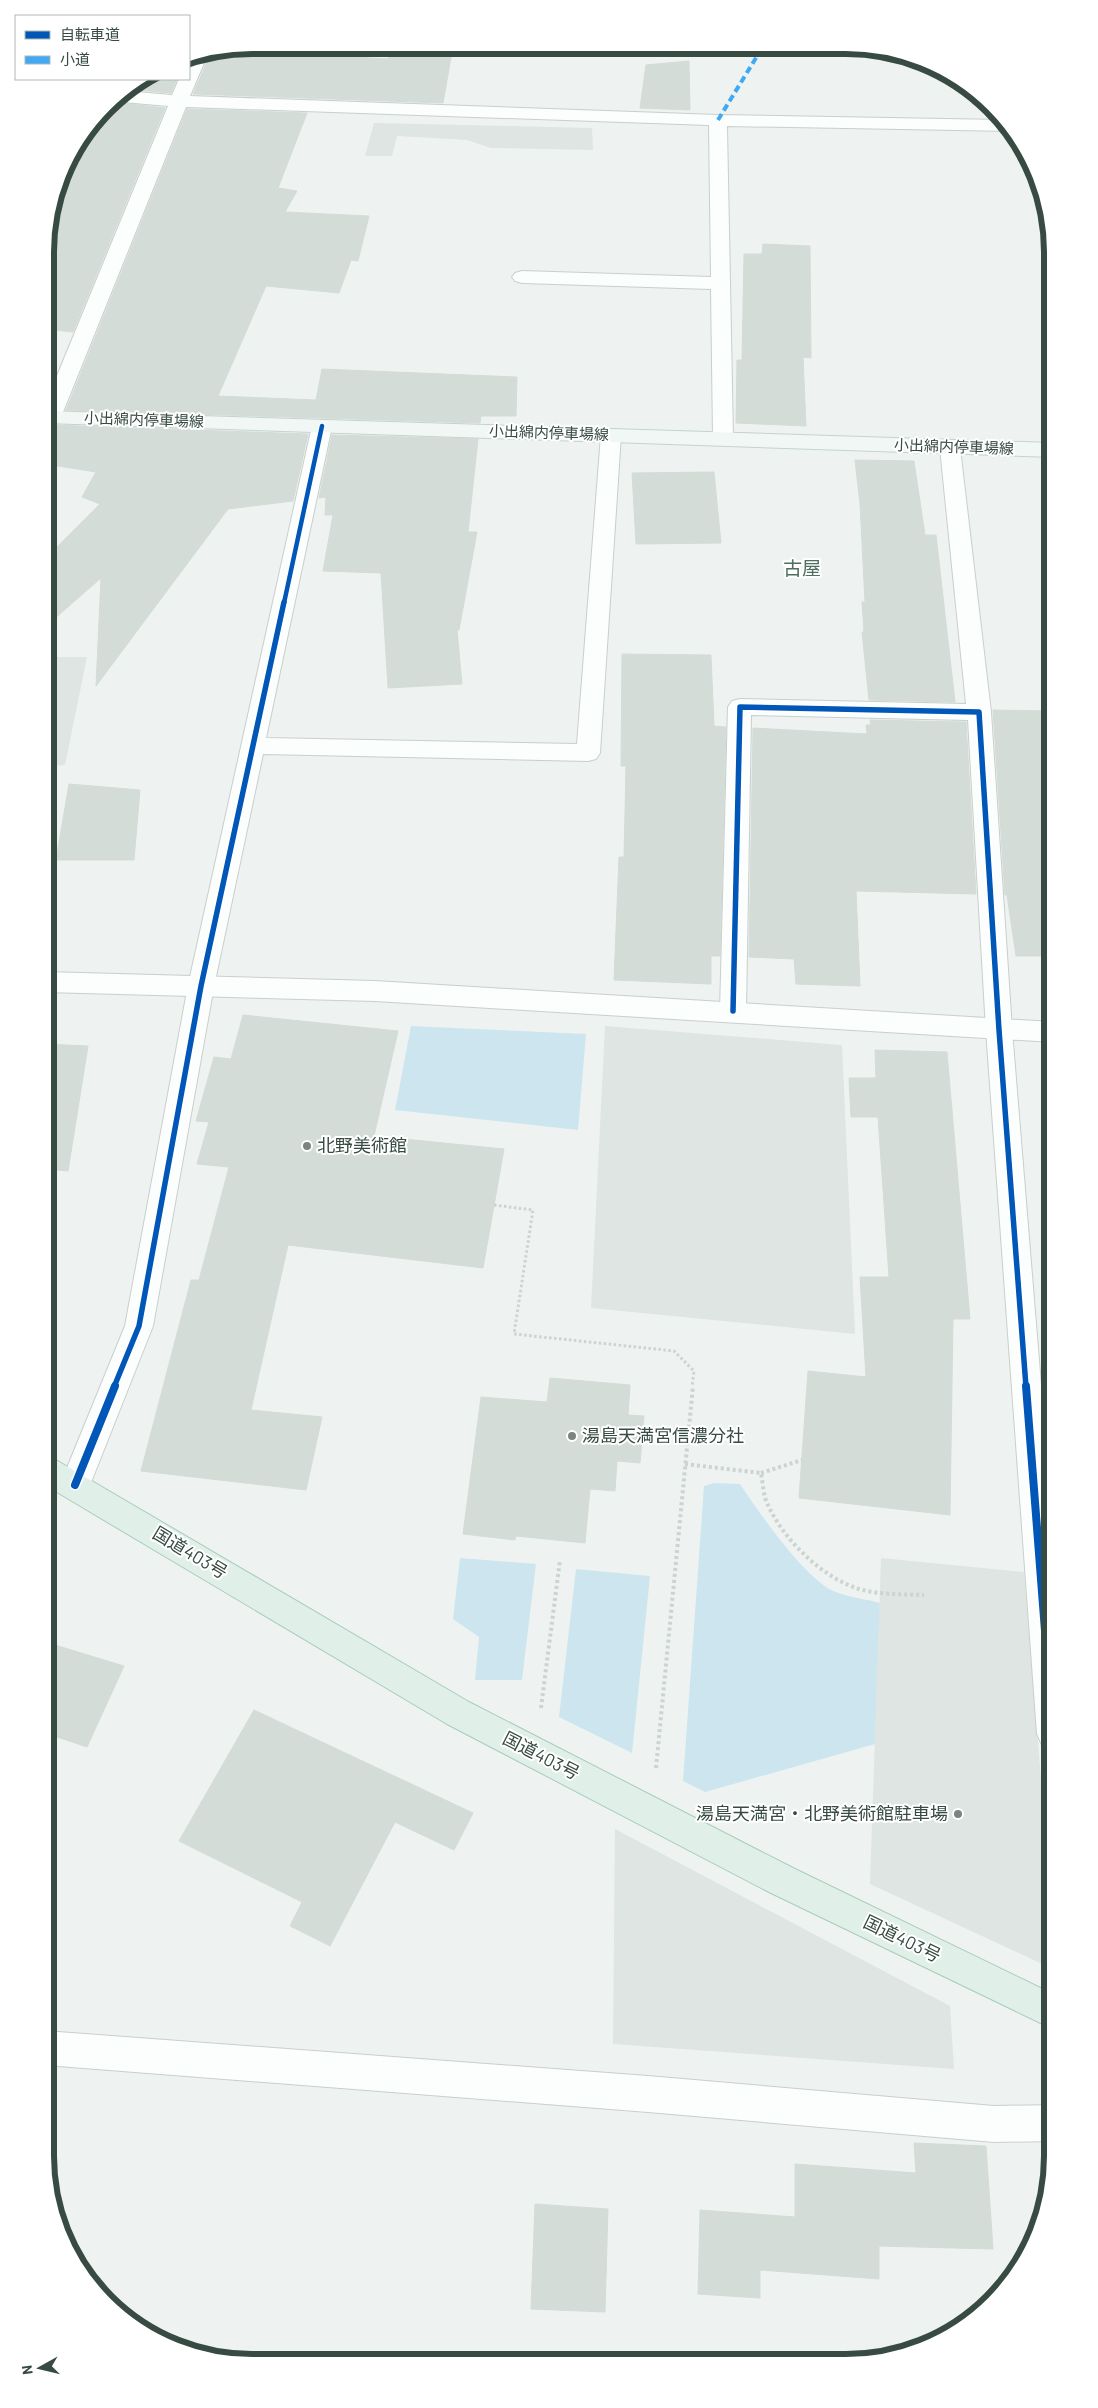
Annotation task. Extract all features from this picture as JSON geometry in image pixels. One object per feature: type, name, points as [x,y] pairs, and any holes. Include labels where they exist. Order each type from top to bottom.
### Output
[{"type":"highway","name":"国道403号","points":[[54,1474],[458,1713],[781,1880],[1044,2008]]},
{"type":"main road","name":"小出綿内停車場線","points":[[54,417],[1044,450]]},
{"type":"street","points":[[54,402],[187,80]]},
{"type":"street","points":[[128,97],[178,101],[718,120],[999,126]]},
{"type":"street","points":[[718,120],[723,438]]},
{"type":"street","points":[[522,276],[721,283]]},
{"type":"street","points":[[75,1485],[139,1326],[201,986],[322,426]]},
{"type":"street","points":[[254,746],[588,753],[611,435]]},
{"type":"street","points":[[950,448],[979,712],[999,1030],[1044,1617]]},
{"type":"street","points":[[733,1011],[740,708],[979,712]]},
{"type":"street","points":[[54,982],[374,991],[733,1011],[1044,1032]]},
{"type":"street","points":[[54,2049],[648,2094],[994,2124],[1044,2123]]},
{"type":"path","points":[[494,1205],[532,1210],[514,1334],[674,1351],[694,1371],[652,1813]]},
{"type":"path","points":[[684,1464],[761,1473],[802,1460]]},
{"type":"path","points":[[761,1473],[768,1505],[804,1554],[829,1573],[852,1586],[881,1593],[924,1595]]},
{"type":"path","points":[[541,1711],[560,1560]]},
{"type":"shaded area","points":[[374,123],[592,128],[593,150],[491,148],[467,140],[397,136],[392,156],[365,156]]},
{"type":"shaded area","points":[[54,657],[87,657],[65,765],[54,766]]},
{"type":"shaded area","points":[[411,1026],[586,1034],[578,1130],[395,1110]]},
{"type":"shaded area","points":[[605,1026],[842,1045],[855,1334],[591,1308]]},
{"type":"shaded area","points":[[714,1483],[740,1484],[793,1555],[805,1569],[829,1589],[880,1603],[875,1744],[705,1792],[683,1781],[704,1486]]},
{"type":"shaded area","points":[[460,1558],[536,1564],[522,1680],[475,1680],[479,1637],[453,1619]]},
{"type":"shaded area","name":"湯島天満宮・北野美術館駐車場","points":[[881,1558],[1024,1572],[1044,1815],[1044,1965],[870,1884]]},
{"type":"shaded area","points":[[576,1569],[650,1576],[632,1753],[559,1717]]},
{"type":"shaded area","points":[[615,1829],[950,2006],[954,2069],[613,2044]]},
{"type":"building","points":[[305,54],[388,59],[389,54],[452,54],[443,103],[193,94],[208,59],[226,55]]},
{"type":"building","points":[[689,61],[690,110],[640,108],[646,65]]},
{"type":"building","points":[[153,80],[177,80],[171,93],[138,90]]},
{"type":"building","points":[[121,103],[165,108],[73,332],[54,330],[54,239],[55,226],[64,188],[74,164],[87,142],[103,121]]},
{"type":"building","points":[[187,109],[307,113],[278,188],[297,191],[285,212],[369,216],[358,261],[351,260],[339,293],[266,286],[218,396],[316,400],[322,369],[517,377],[516,416],[481,416],[480,423],[66,410]]},
{"type":"building","points":[[763,244],[810,246],[811,358],[803,357],[806,426],[736,423],[737,360],[742,360],[744,254],[762,254]]},
{"type":"building","points":[[54,425],[308,434],[293,501],[228,509],[96,686],[101,578],[54,619],[54,550],[100,504],[82,497],[96,472],[54,465]]},
{"type":"building","points":[[332,435],[478,439],[468,532],[477,532],[459,630],[457,630],[462,684],[388,688],[381,573],[323,571],[333,515],[325,515],[326,497],[319,498]]},
{"type":"building","points":[[855,460],[914,461],[925,535],[936,535],[955,702],[869,700],[862,632],[864,632],[862,602],[865,602],[860,504]]},
{"type":"building","points":[[714,472],[721,543],[636,544],[632,473]]},
{"type":"building","points":[[622,654],[711,655],[714,726],[726,727],[720,956],[711,956],[711,984],[614,980],[619,857],[624,857],[626,766],[621,766]]},
{"type":"building","points":[[993,710],[1044,711],[1044,956],[1016,956],[1007,895],[1005,895]]},
{"type":"building","points":[[870,720],[966,722],[976,894],[856,891],[860,986],[796,984],[794,959],[749,957],[753,728],[867,734],[866,725],[871,725]]},
{"type":"building","points":[[69,784],[140,790],[134,860],[56,860]]},
{"type":"building","points":[[243,1015],[398,1031],[374,1136],[504,1149],[483,1268],[288,1245],[251,1410],[322,1417],[306,1490],[141,1471],[191,1280],[199,1280],[229,1167],[197,1164],[209,1122],[196,1121],[214,1057],[231,1059]]},
{"type":"building","points":[[54,1044],[88,1046],[68,1171],[54,1170]]},
{"type":"building","points":[[875,1050],[947,1052],[970,1319],[953,1319],[950,1515],[799,1498],[808,1371],[866,1377],[860,1277],[889,1277],[878,1117],[851,1117],[849,1078],[876,1078]]},
{"type":"building","points":[[550,1378],[630,1385],[628,1415],[644,1416],[640,1463],[617,1461],[615,1491],[590,1489],[585,1543],[516,1536],[515,1540],[463,1534],[481,1397],[547,1402]]},
{"type":"building","points":[[54,1645],[124,1666],[87,1747],[54,1736]]},
{"type":"building","points":[[254,1710],[473,1813],[454,1850],[395,1822],[330,1946],[290,1926],[302,1902],[179,1841]]},
{"type":"building","points":[[914,2143],[986,2146],[993,2249],[879,2246],[879,2279],[760,2270],[760,2298],[698,2294],[700,2210],[795,2217],[795,2164],[916,2173]]},
{"type":"building","points":[[535,2204],[608,2209],[605,2312],[531,2309]]},
{"type":"marked path","points":[[718,120],[758,54]]},
{"type":"cycle path","points":[[75,1485],[139,1326],[201,986],[322,426]]},
{"type":"cycle path","points":[[733,1011],[740,707],[979,712],[999,1030],[1044,1617]]},
{"type":"place","name":"北野美術館","points":[[307,1146]]},
{"type":"place","name":"湯島天満宮信濃分社","points":[[572,1436]]},
{"type":"place","name":"湯島天満宮・北野美術館駐車場","points":[[958,1814]]},
{"type":"district","name":"古屋","points":[[802,568]]}]
